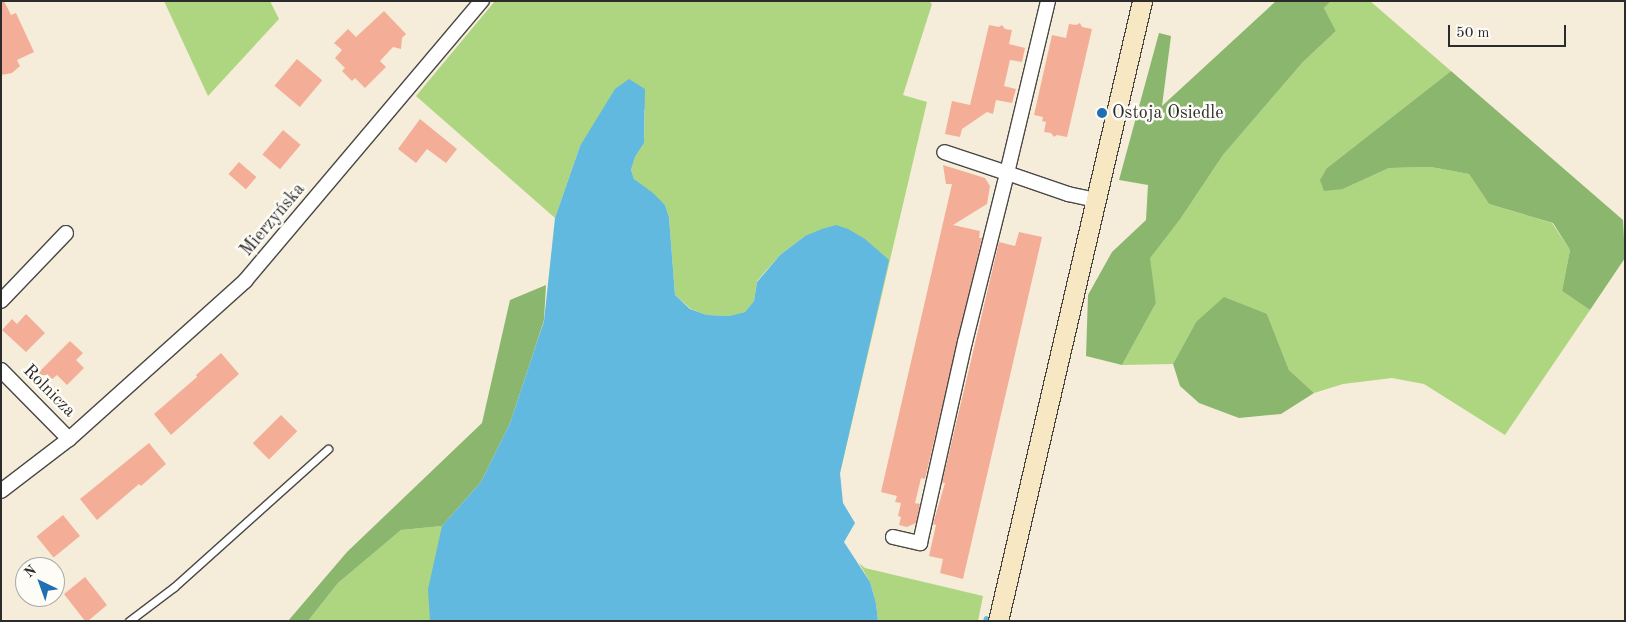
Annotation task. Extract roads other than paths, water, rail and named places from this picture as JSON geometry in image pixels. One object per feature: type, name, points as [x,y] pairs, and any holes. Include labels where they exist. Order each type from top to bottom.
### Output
[{"type":"street","name":"Mierzyńska","points":[[1,491],[69,439],[245,281],[482,1]]},
{"type":"street","points":[[894,537],[920,543],[965,342],[1008,173],[1048,1]]},
{"type":"street","points":[[998,621],[1142,1]]},
{"type":"street","points":[[944,152],[1068,194],[1096,200]]},
{"type":"street","points":[[1,301],[66,233]]},
{"type":"street","name":"Rolnicza","points":[[1,370],[69,439]]},
{"type":"lane","points":[[129,621],[174,586],[328,449]]},
{"type":"water","points":[[629,79],[645,89],[644,143],[635,157],[631,170],[634,179],[665,205],[669,217],[675,295],[690,309],[707,315],[729,316],[745,312],[754,301],[757,282],[780,255],[805,236],[836,225],[848,229],[865,239],[889,260],[840,473],[843,503],[855,523],[844,542],[870,582],[876,603],[878,621],[430,621],[428,589],[442,526],[481,482],[510,423],[544,321],[555,218],[580,146],[615,89]]},
{"type":"place","name":"Ostoja Osiedle","points":[[1102,113]]}]
